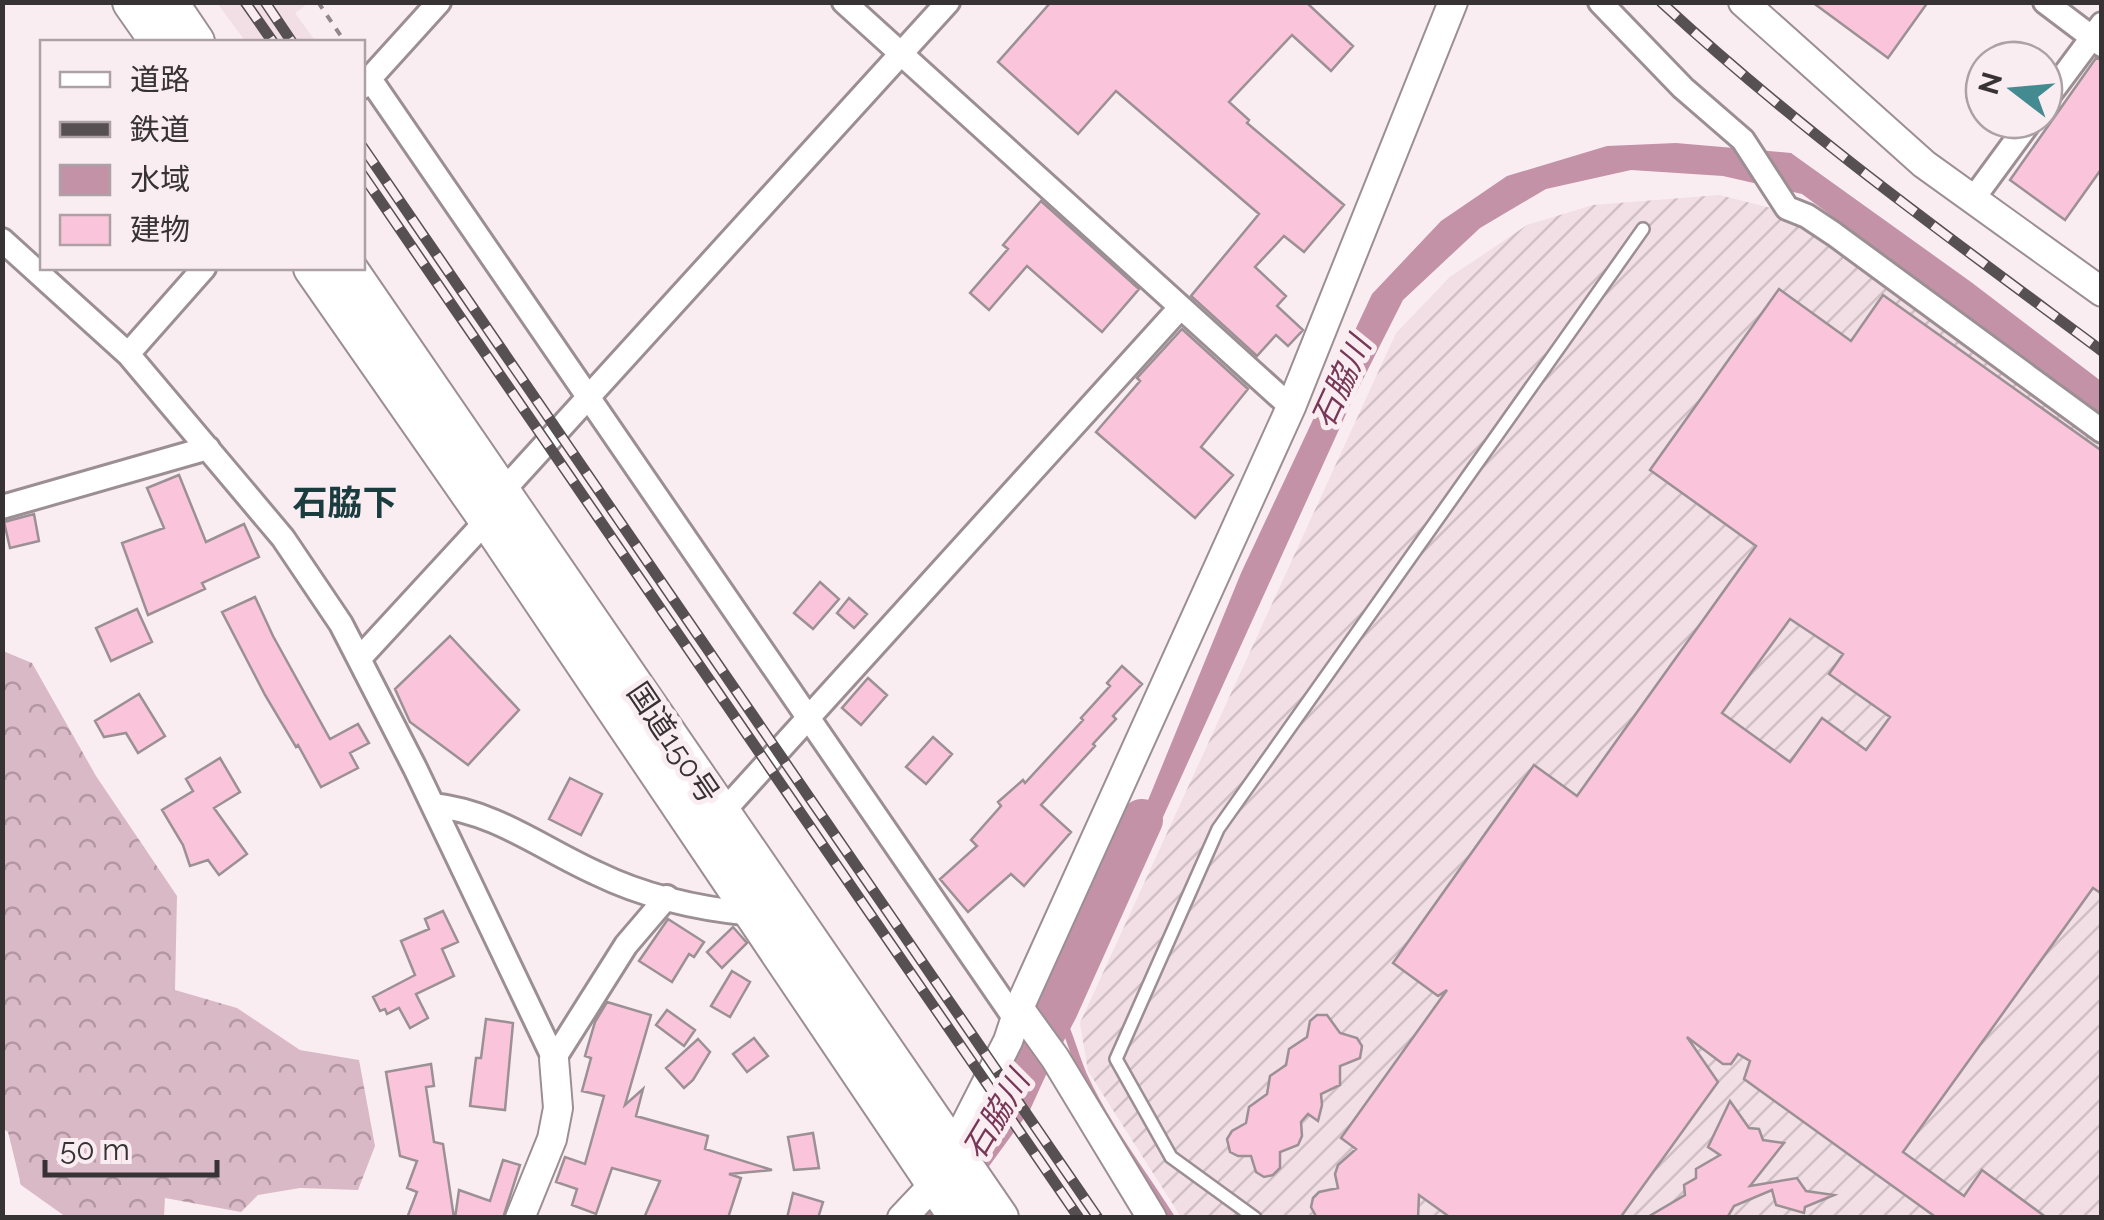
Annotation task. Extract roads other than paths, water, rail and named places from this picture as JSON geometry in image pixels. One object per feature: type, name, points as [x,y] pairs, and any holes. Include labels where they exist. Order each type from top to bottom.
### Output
[{"type":"highway","points":[[132,2],[159,40]]},
{"type":"highway","points":[[168,2],[193,40]]},
{"type":"highway","name":"国道150号","points":[[316,270],[722,814],[960,1189]]},
{"type":"highway","name":"国道150号","points":[[349,270],[753,914],[960,1189]]},
{"type":"street","points":[[439,2],[366,83],[589,398],[808,720],[1018,1014],[1055,1058],[1152,1218]]},
{"type":"street","points":[[844,2],[1291,408]]},
{"type":"street","points":[[359,658],[948,2]]},
{"type":"street","points":[[902,1218],[960,1189],[1018,1014],[1291,408],[1453,2]]},
{"type":"street","points":[[1600,2],[1683,88],[1743,140],[1788,208],[1834,234],[2102,431]]},
{"type":"street","points":[[1743,2],[1924,164],[2102,292]]},
{"type":"street","points":[[2044,2],[2098,35],[2064,77]]},
{"type":"street","points":[[1973,199],[2016,140]]},
{"type":"street","points":[[2,240],[128,354],[283,538],[341,624],[554,1060],[558,1108],[552,1139],[520,1218]]},
{"type":"street","points":[[128,354],[202,270]]},
{"type":"street","points":[[722,814],[1178,308]]},
{"type":"street","points":[[2,507],[208,448]]},
{"type":"street","points":[[432,805],[465,809],[493,819],[598,875],[714,910],[753,914]]},
{"type":"street","points":[[554,1060],[626,945],[667,897]]},
{"type":"lane","points":[[1255,1218],[1171,1158],[1116,1059],[1218,829],[1644,229]]},
{"type":"water","points":[[1676,143],[1791,153],[2101,381],[2101,415],[1802,194],[1723,176],[1631,170],[1546,189],[1480,228],[1403,300],[1351,403],[1030,1110],[952,1217],[922,1218],[1063,1008],[1241,573],[1372,294],[1441,221],[1507,176],[1607,146]]},
{"type":"waterway","name":"石脇川","points":[[1021,1077],[1057,1009],[1142,820]]},
{"type":"waterway","points":[[1057,1009],[1092,1094],[1171,1218]]},
{"type":"railway","points":[[245,2],[272,40]]},
{"type":"railway","points":[[265,2],[291,40]]},
{"type":"railway","points":[[1661,2],[1821,139],[2102,351]]},
{"type":"railway","points":[[365,150],[1098,1218]]},
{"type":"railway","points":[[365,178],[1079,1218]]},
{"type":"district","name":"石脇下","points":[[345,503]]}]
